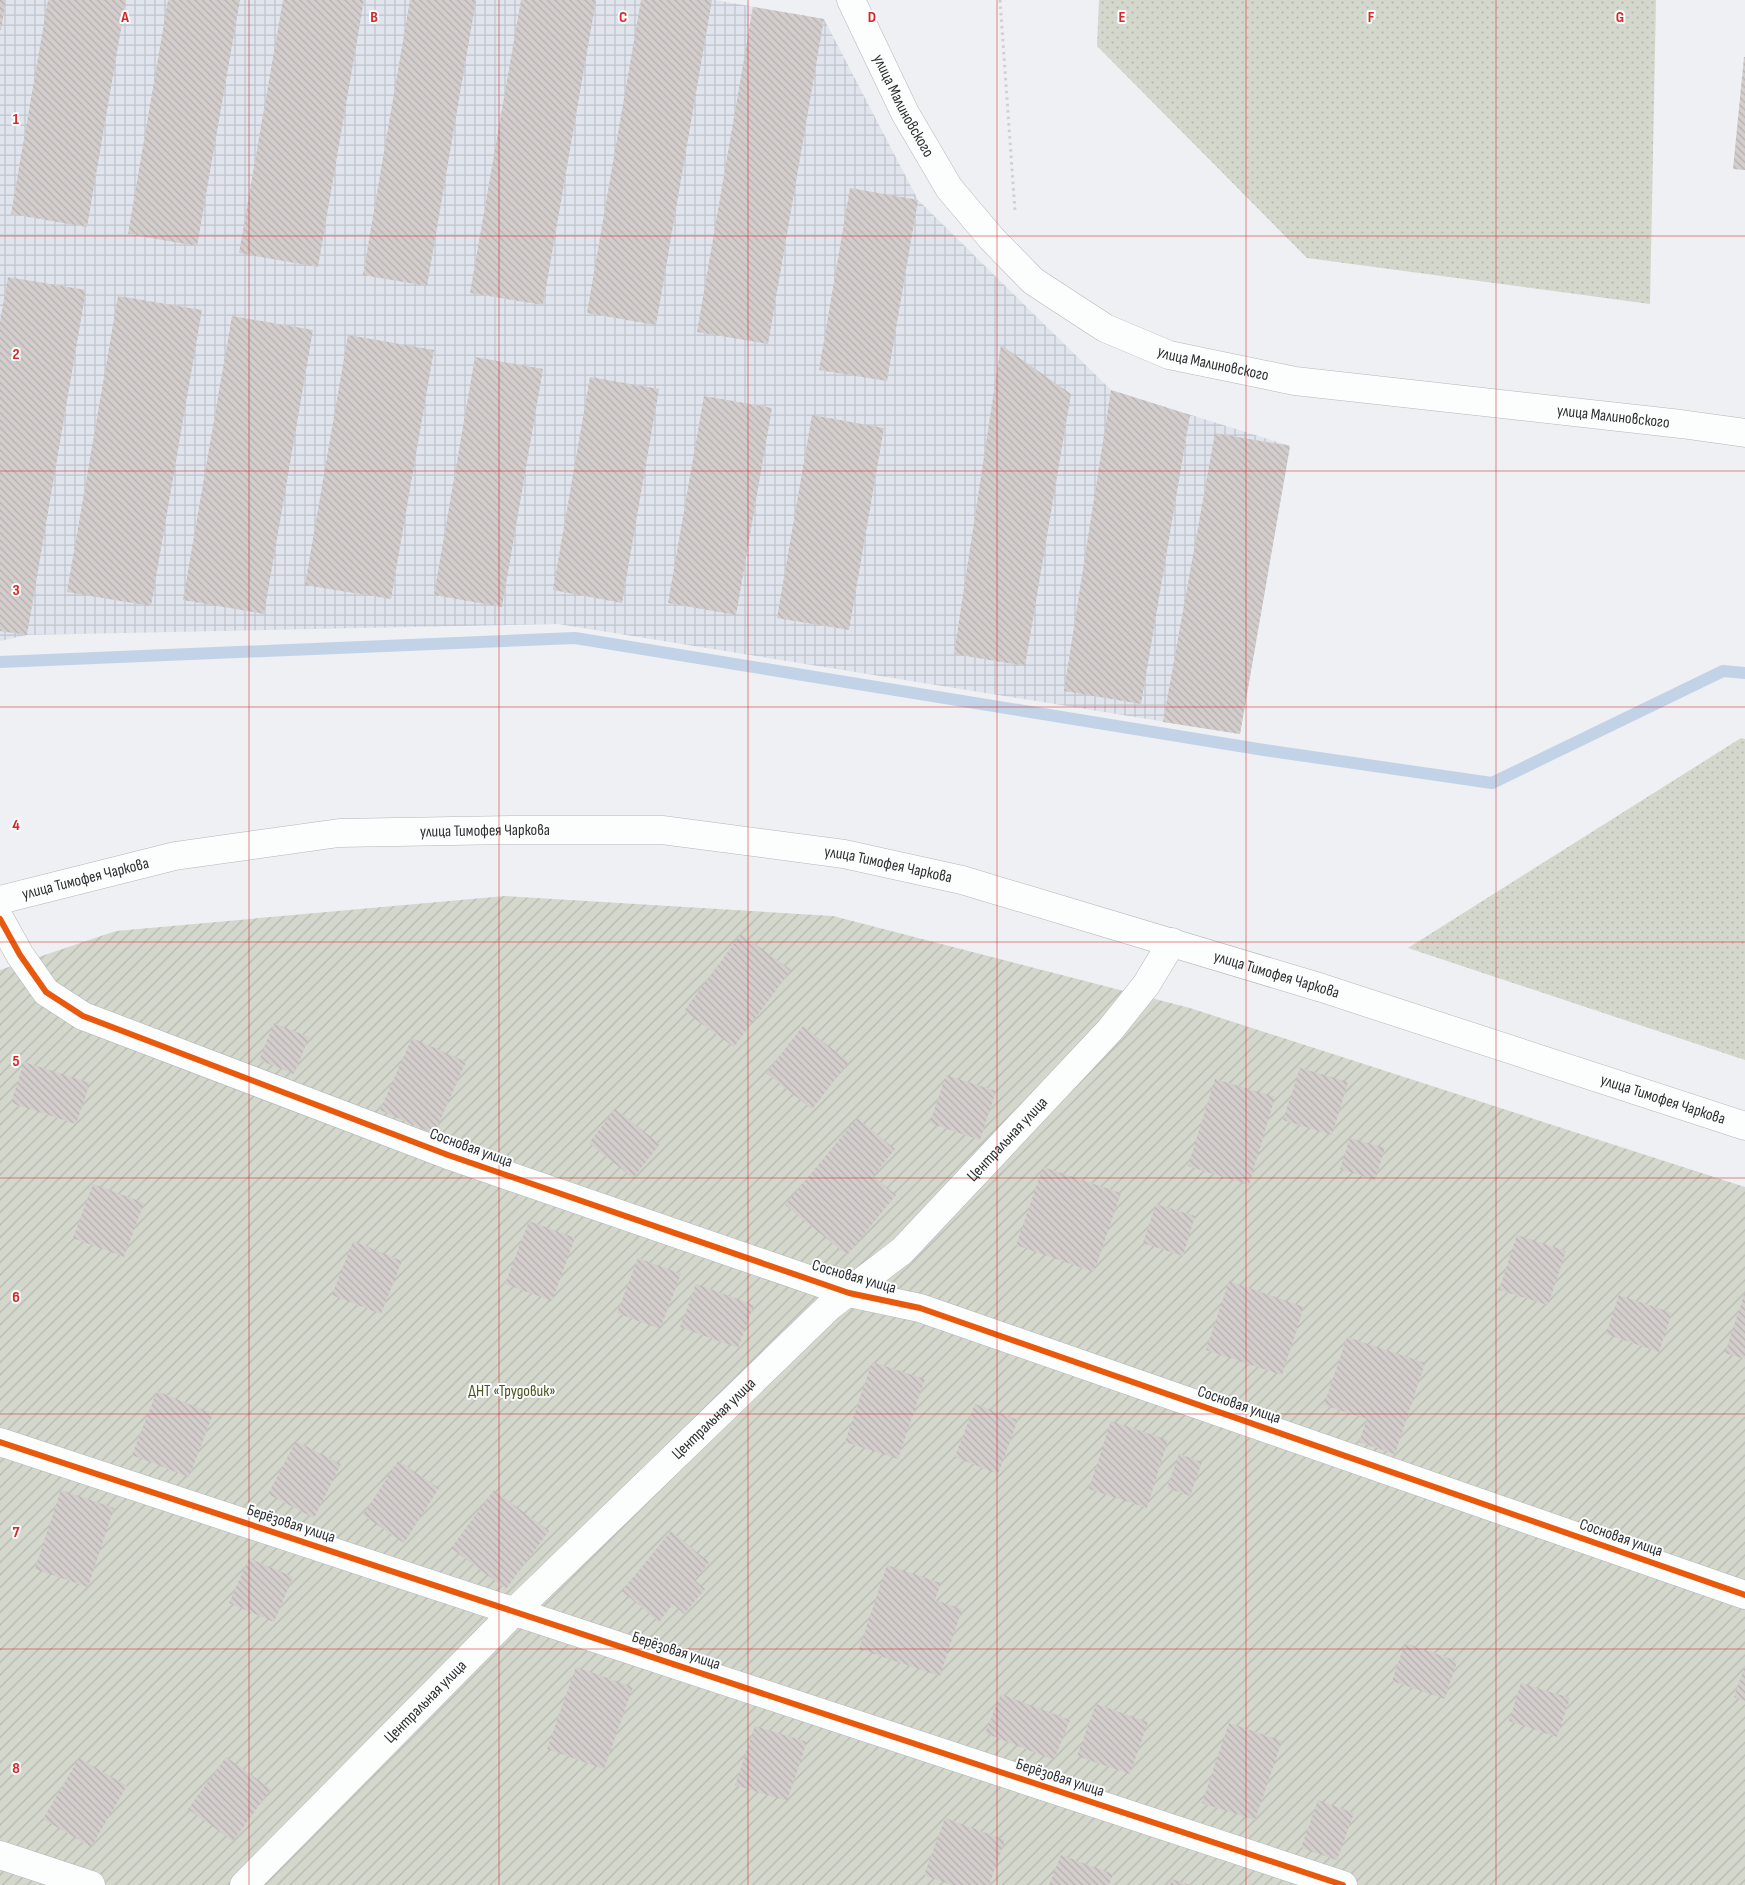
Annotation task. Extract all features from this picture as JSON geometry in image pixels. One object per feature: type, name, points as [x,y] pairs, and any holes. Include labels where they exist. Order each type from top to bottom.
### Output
[{"type":"street","name":"улица Малиновского","points":[[852,0],[905,113],[949,188],[992,239],[1033,281],[1105,328],[1170,355],[1295,381],[1681,424],[1745,433]]},
{"type":"street","name":"улица Тимофея Чаркова","points":[[0,900],[176,856],[339,833],[662,830],[844,854],[962,880],[1331,991],[1745,1126]]},
{"type":"street","name":"Сосновая улица","points":[[0,919],[20,955],[46,992],[83,1016],[448,1155],[849,1293],[920,1308],[1745,1595]]},
{"type":"street","name":"Центральная улица","points":[[244,1885],[514,1612],[830,1306],[902,1251],[1110,1030],[1146,985],[1172,942]]},
{"type":"street","name":"Берёзовая улица","points":[[0,1442],[1343,1885]]},
{"type":"street","points":[[0,1855],[91,1885]]},
{"type":"path","points":[[992,239],[1015,212],[1000,0]]},
{"type":"shaded area","points":[[0,0],[715,0],[824,19],[918,200],[1111,390],[1290,446],[1240,734],[558,624],[27,635],[0,641]]},
{"type":"green space","points":[[1099,0],[1656,0],[1650,304],[1307,258],[1097,46]]},
{"type":"green space","points":[[1741,738],[1745,739],[1745,1060],[1408,948]]},
{"type":"green space","name":"ДНТ «Трудовик»","points":[[505,896],[833,916],[1190,1008],[1745,1187],[1745,1885],[0,1885],[0,970],[116,931]]},
{"type":"building","points":[[0,0],[6,0],[1,30],[0,30]]},
{"type":"building","points":[[48,0],[126,0],[87,227],[11,214]]},
{"type":"building","points":[[168,0],[240,0],[197,246],[128,234]]},
{"type":"building","points":[[283,0],[364,0],[318,267],[239,253]]},
{"type":"building","points":[[410,0],[476,0],[427,286],[363,275]]},
{"type":"building","points":[[521,0],[596,0],[543,305],[470,293]]},
{"type":"building","points":[[641,0],[712,0],[656,325],[587,313]]},
{"type":"building","points":[[753,7],[824,19],[768,344],[697,332]]},
{"type":"building","points":[[1745,57],[1745,170],[1733,169]]},
{"type":"building","points":[[850,188],[918,200],[887,381],[819,370]]},
{"type":"building","points":[[8,277],[86,290],[27,635],[0,631],[0,322]]},
{"type":"building","points":[[118,296],[202,310],[151,606],[67,592]]},
{"type":"building","points":[[232,316],[313,330],[264,614],[183,600]]},
{"type":"building","points":[[348,335],[434,350],[391,599],[305,585]]},
{"type":"building","points":[[1001,345],[1071,394],[1025,666],[954,654]]},
{"type":"building","points":[[475,357],[543,369],[502,607],[434,595]]},
{"type":"building","points":[[590,377],[659,389],[622,603],[553,590]]},
{"type":"building","points":[[1111,390],[1190,415],[1141,704],[1064,691]]},
{"type":"building","points":[[704,396],[772,408],[736,615],[668,603]]},
{"type":"building","points":[[812,415],[884,428],[849,630],[777,618]]},
{"type":"building","points":[[1215,433],[1290,446],[1240,734],[1163,722]]},
{"type":"building","points":[[741,934],[791,970],[734,1047],[684,1011]]},
{"type":"building","points":[[274,1023],[309,1037],[294,1074],[259,1060]]},
{"type":"building","points":[[803,1026],[849,1062],[812,1109],[766,1073]]},
{"type":"building","points":[[412,1038],[466,1062],[434,1134],[380,1110]]},
{"type":"building","points":[[24,1062],[90,1083],[76,1124],[11,1103]]},
{"type":"building","points":[[1300,1068],[1348,1082],[1332,1135],[1283,1120]]},
{"type":"building","points":[[946,1075],[996,1091],[980,1140],[930,1123]]},
{"type":"building","points":[[1215,1079],[1275,1097],[1249,1185],[1188,1166]]},
{"type":"building","points":[[615,1109],[660,1144],[633,1178],[589,1143]]},
{"type":"building","points":[[857,1118],[895,1149],[873,1176],[896,1195],[847,1255],[785,1205]]},
{"type":"building","points":[[1350,1138],[1385,1148],[1375,1180],[1340,1169]]},
{"type":"building","points":[[1043,1167],[1121,1193],[1094,1272],[1016,1245]]},
{"type":"building","points":[[93,1184],[144,1203],[124,1257],[73,1238]]},
{"type":"building","points":[[1156,1204],[1195,1216],[1183,1256],[1143,1243]]},
{"type":"building","points":[[529,1221],[575,1238],[552,1301],[505,1284]]},
{"type":"building","points":[[1517,1235],[1566,1251],[1548,1305],[1499,1290]]},
{"type":"building","points":[[353,1241],[402,1261],[381,1314],[332,1295]]},
{"type":"building","points":[[638,1258],[681,1274],[660,1329],[617,1313]]},
{"type":"building","points":[[1229,1281],[1304,1307],[1282,1375],[1206,1350]]},
{"type":"building","points":[[696,1284],[754,1305],[738,1348],[680,1327]]},
{"type":"building","points":[[1745,1292],[1745,1359],[1725,1353]]},
{"type":"building","points":[[1619,1295],[1672,1313],[1659,1352],[1606,1334]]},
{"type":"building","points":[[1347,1337],[1425,1363],[1395,1454],[1359,1442],[1367,1419],[1324,1405]]},
{"type":"building","points":[[872,1362],[925,1379],[898,1459],[845,1442]]},
{"type":"building","points":[[157,1391],[213,1414],[189,1477],[132,1455]]},
{"type":"building","points":[[975,1404],[1018,1420],[998,1474],[955,1457]]},
{"type":"building","points":[[1111,1421],[1168,1440],[1147,1508],[1089,1489]]},
{"type":"building","points":[[296,1441],[341,1464],[314,1518],[268,1494]]},
{"type":"building","points":[[1179,1454],[1202,1462],[1190,1496],[1167,1488]]},
{"type":"building","points":[[398,1461],[439,1488],[404,1543],[363,1515]]},
{"type":"building","points":[[61,1490],[114,1508],[88,1587],[35,1569]]},
{"type":"building","points":[[494,1490],[549,1531],[506,1589],[451,1548]]},
{"type":"building","points":[[671,1531],[709,1562],[695,1580],[705,1589],[684,1614],[673,1604],[659,1622],[622,1591]]},
{"type":"building","points":[[249,1558],[293,1577],[274,1622],[229,1603]]},
{"type":"building","points":[[887,1565],[941,1583],[935,1600],[962,1609],[940,1676],[859,1649]]},
{"type":"building","points":[[1405,1643],[1457,1661],[1445,1699],[1392,1681]]},
{"type":"building","points":[[1745,1665],[1745,1701],[1734,1697]]},
{"type":"building","points":[[576,1667],[633,1687],[604,1769],[547,1749]]},
{"type":"building","points":[[1521,1683],[1570,1698],[1557,1737],[1509,1721]]},
{"type":"building","points":[[1001,1694],[1070,1720],[1054,1760],[985,1733]]},
{"type":"building","points":[[1096,1704],[1148,1722],[1130,1774],[1077,1756]]},
{"type":"building","points":[[1229,1723],[1282,1741],[1255,1820],[1202,1803]]},
{"type":"building","points":[[755,1726],[807,1742],[787,1801],[735,1785]]},
{"type":"building","points":[[226,1757],[271,1789],[233,1841],[188,1809]]},
{"type":"building","points":[[79,1758],[127,1786],[91,1847],[43,1819]]},
{"type":"building","points":[[1318,1800],[1354,1813],[1337,1860],[1301,1848]]},
{"type":"building","points":[[945,1818],[1005,1840],[989,1885],[952,1885],[924,1875]]},
{"type":"building","points":[[1061,1855],[1113,1874],[1109,1885],[1049,1885]]},
{"type":"building","points":[[1172,1879],[1190,1885],[1170,1885]]},
{"type":"waterway","points":[[0,662],[575,638],[1264,750],[1492,783],[1723,671],[1745,673]]},
{"type":"cycle path","points":[[0,919],[20,955],[46,992],[83,1016],[448,1155],[849,1293],[920,1308],[1745,1595]]},
{"type":"cycle path","points":[[0,1442],[1343,1885]]}]
